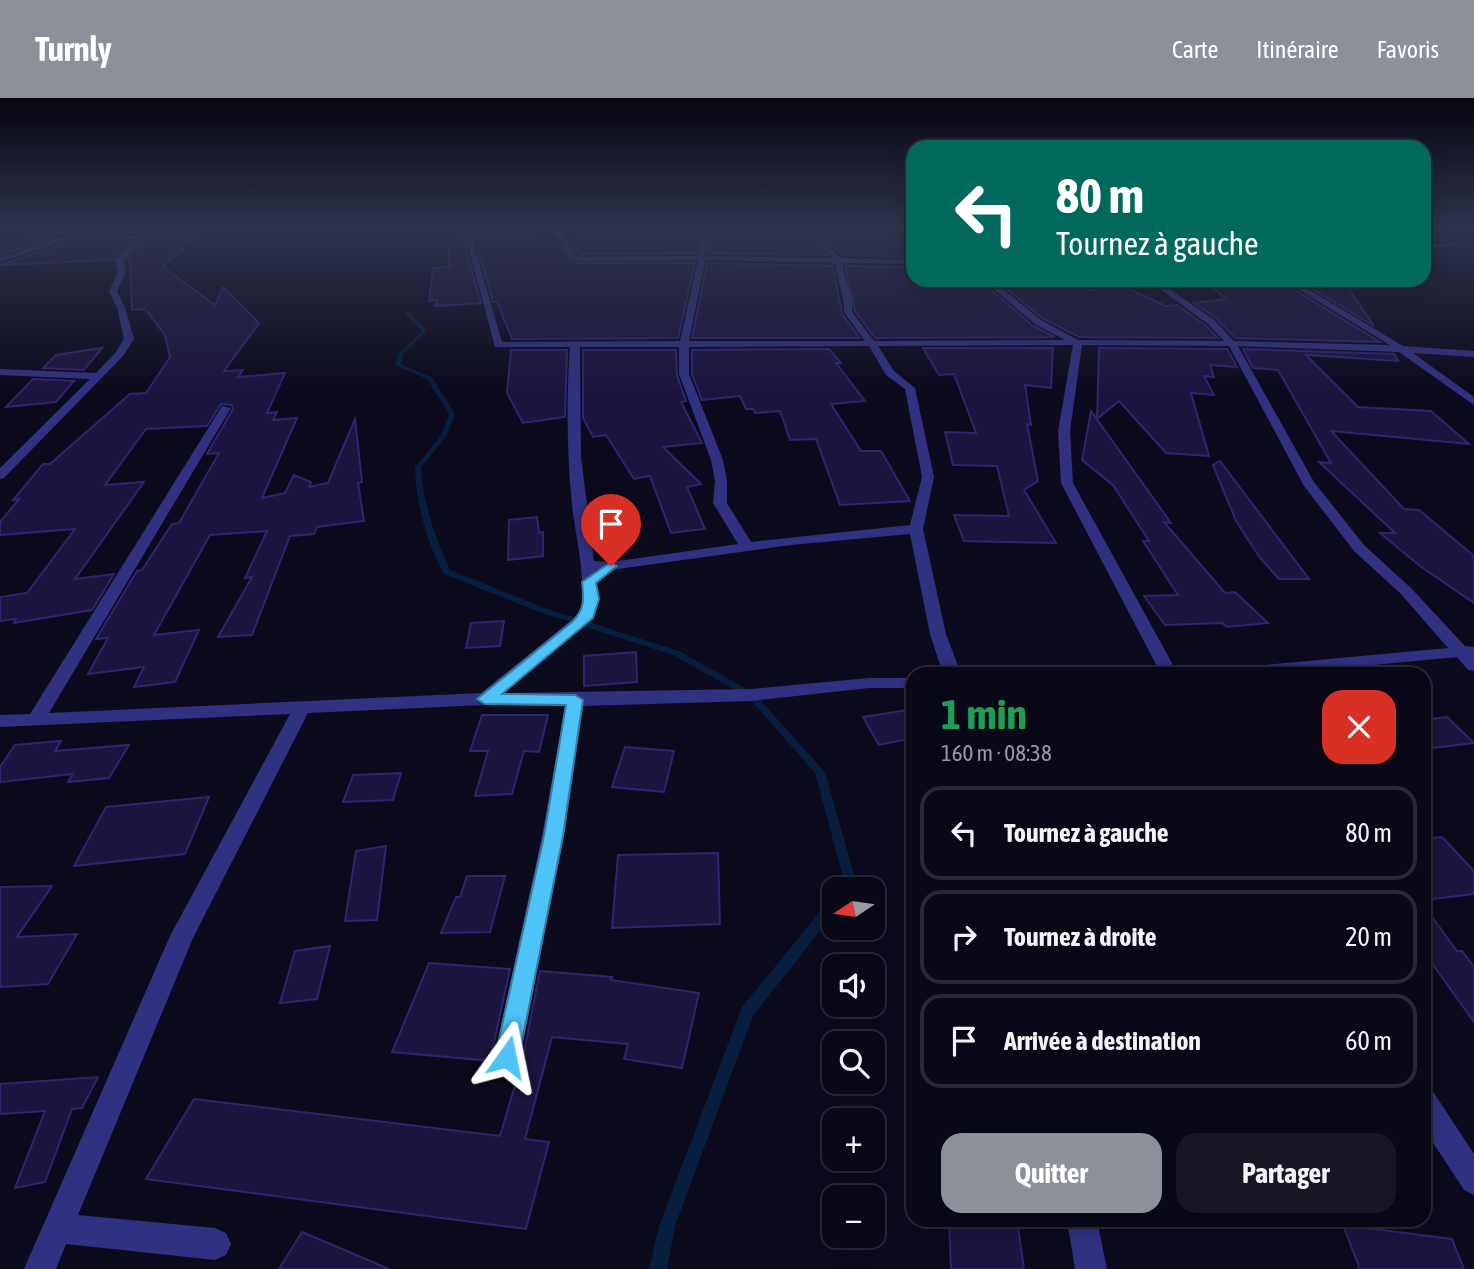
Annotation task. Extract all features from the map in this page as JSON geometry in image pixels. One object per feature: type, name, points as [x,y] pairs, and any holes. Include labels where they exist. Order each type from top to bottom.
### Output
[{"type":"street","points":[[0,475],[120,354],[129,339],[120,312],[120,300],[113,291],[117,281]]},
{"type":"street","points":[[481,281],[498,345],[1078,343],[1404,348],[1474,354]]},
{"type":"street","points":[[697,281],[684,345],[684,374],[717,460],[721,481],[720,503],[747,548]]},
{"type":"street","points":[[841,281],[849,302],[848,312],[890,373],[910,388],[928,477],[916,529],[938,635],[949,667]]},
{"type":"street","points":[[996,287],[1038,322],[1078,343]]},
{"type":"street","points":[[1162,287],[1212,322],[1233,345],[1308,483],[1359,548],[1467,651],[1474,666]]},
{"type":"street","points":[[1299,287],[1404,348],[1474,402]]},
{"type":"street","points":[[1078,343],[1068,395],[1062,460],[1067,484],[1166,667]]},
{"type":"street","points":[[485,699],[583,620],[592,599],[580,523],[571,395],[575,346]]},
{"type":"street","points":[[0,372],[98,376]]},
{"type":"street","points":[[0,378],[15,372]]},
{"type":"street","points":[[36,719],[226,408]]},
{"type":"street","points":[[587,565],[611,566],[916,529]]},
{"type":"street","points":[[589,582],[611,566]]},
{"type":"street","points":[[1296,667],[1467,651]]},
{"type":"street","points":[[2,723],[36,719],[485,699],[575,700],[751,695],[869,683],[906,683]]},
{"type":"street","points":[[507,1057],[553,836],[575,700]]},
{"type":"street","points":[[40,1269],[182,936],[303,706]]},
{"type":"street","points":[[1431,1113],[1474,1180]]},
{"type":"street","points":[[1083,1227],[1091,1269]]},
{"type":"street","points":[[57,1228],[215,1244]]},
{"type":"building","points":[[131,281],[182,281],[215,305],[223,287],[259,323],[224,371],[243,370],[238,377],[285,373],[267,413],[277,412],[273,420],[297,418],[262,498],[285,493],[294,475],[311,482],[309,487],[328,483],[355,419],[362,482],[358,483],[364,521],[317,527],[314,534],[290,536],[252,635],[218,637],[252,577],[245,578],[267,531],[210,535],[154,635],[199,630],[175,682],[134,687],[144,667],[88,674],[108,638],[96,639],[137,571],[142,570],[172,524],[179,523],[219,453],[207,454],[233,409],[232,405],[221,404],[207,426],[146,429],[105,485],[144,482],[75,579],[114,574],[92,610],[14,623],[16,619],[0,621],[0,597],[27,593],[75,529],[0,535],[0,522],[19,499],[13,500],[43,464],[50,464],[130,394],[146,393],[170,357],[165,335],[145,309],[132,310]]},
{"type":"building","points":[[431,281],[475,281],[481,303],[436,306],[437,300],[429,301]]},
{"type":"building","points":[[487,281],[691,281],[678,338],[512,339],[497,302],[493,302]]},
{"type":"building","points":[[703,281],[836,281],[842,314],[860,338],[692,338]]},
{"type":"building","points":[[848,281],[906,281],[906,287],[988,287],[1033,326],[1055,337],[875,338],[855,311]]},
{"type":"building","points":[[1004,287],[1083,287],[1088,290],[1126,287],[1165,306],[1177,305],[1218,338],[1079,337],[1042,318]]},
{"type":"building","points":[[1212,287],[1293,289],[1380,342],[1235,338],[1216,318],[1194,303],[1226,299]]},
{"type":"building","points":[[1309,287],[1347,287],[1374,326]]},
{"type":"building","points":[[102,348],[84,370],[43,368],[56,355]]},
{"type":"building","points":[[923,348],[1053,348],[1051,388],[1025,385],[1031,425],[1027,424],[1038,481],[1024,490],[1056,543],[964,541],[954,515],[1009,516],[997,466],[953,465],[945,432],[976,433],[954,374],[939,375]]},
{"type":"building","points":[[1099,348],[1227,349],[1237,367],[1210,365],[1214,377],[1204,376],[1214,395],[1191,393],[1209,456],[1166,453],[1119,401],[1097,419]]},
{"type":"building","points":[[829,349],[841,363],[836,363],[865,401],[831,404],[861,451],[881,451],[910,501],[840,505],[816,439],[790,440],[780,411],[755,413],[753,409],[746,409],[740,396],[702,400],[692,374],[692,350]]},
{"type":"building","points":[[1243,349],[1394,354],[1398,361],[1306,355],[1358,407],[1431,411],[1469,444],[1331,431],[1404,509],[1419,510],[1474,556],[1474,603],[1420,566],[1380,533],[1395,533],[1319,462],[1331,463],[1278,370],[1253,368]]},
{"type":"building","points":[[511,350],[567,350],[565,417],[523,423],[507,393]]},
{"type":"building","points":[[583,350],[676,350],[677,375],[686,401],[681,402],[702,443],[663,447],[701,484],[687,487],[705,529],[671,533],[650,476],[634,479],[606,435],[593,437],[583,418]]},
{"type":"building","points":[[33,379],[74,381],[56,402],[6,407]]},
{"type":"building","points":[[1091,411],[1171,523],[1164,522],[1225,593],[1235,592],[1268,623],[1227,627],[1222,623],[1165,625],[1144,596],[1178,595],[1143,541],[1149,541],[1113,485],[1082,460]]},
{"type":"building","points":[[1220,461],[1309,579],[1279,579],[1260,558],[1236,521],[1213,465]]},
{"type":"building","points":[[537,517],[539,533],[543,532],[543,556],[508,560],[509,520]]},
{"type":"building","points":[[504,621],[500,646],[466,648],[471,623]]},
{"type":"building","points":[[636,652],[637,682],[584,686],[584,656]]},
{"type":"building","points":[[906,710],[906,740],[879,745],[863,717]]},
{"type":"building","points":[[482,715],[548,715],[539,752],[524,751],[512,794],[475,796],[488,751],[470,751]]},
{"type":"building","points":[[1447,717],[1474,743],[1431,748],[1431,719]]},
{"type":"building","points":[[61,741],[55,751],[129,745],[109,778],[68,782],[73,774],[0,782],[0,767],[15,745]]},
{"type":"building","points":[[625,747],[674,751],[664,792],[612,787]]},
{"type":"building","points":[[401,773],[393,800],[343,802],[353,775]]},
{"type":"building","points":[[209,797],[185,854],[74,866],[106,807]]},
{"type":"building","points":[[1442,837],[1474,871],[1474,894],[1431,899],[1431,838]]},
{"type":"building","points":[[386,846],[377,920],[345,921],[356,851]]},
{"type":"building","points":[[718,853],[720,924],[612,928],[618,855]]},
{"type":"building","points":[[467,876],[505,876],[490,932],[441,933],[456,897],[460,897]]},
{"type":"building","points":[[52,886],[17,937],[77,934],[48,984],[0,987],[0,887]]},
{"type":"building","points":[[1431,916],[1457,951],[1462,951],[1474,967],[1474,1022],[1431,962]]},
{"type":"building","points":[[330,946],[317,999],[280,1003],[295,951]]},
{"type":"building","points":[[429,963],[510,969],[491,1056],[493,1061],[392,1052]]},
{"type":"building","points":[[540,971],[612,977],[611,980],[699,993],[682,1068],[624,1059],[628,1044],[552,1037],[525,1139],[549,1142],[526,1229],[146,1179],[194,1099],[500,1136],[523,1058]]},
{"type":"building","points":[[98,1077],[82,1108],[72,1109],[45,1182],[15,1188],[45,1111],[0,1114],[0,1084]]},
{"type":"building","points":[[949,1227],[1018,1227],[1024,1269],[951,1269]]},
{"type":"building","points":[[1344,1227],[1452,1239],[1464,1269],[1360,1269]]},
{"type":"building","points":[[302,1232],[389,1269],[279,1269]]},
{"type":"waterway","points":[[408,313],[425,331],[401,354],[398,365],[431,379],[452,415],[443,437],[418,467],[420,495],[426,521],[447,572],[542,610],[676,653],[751,695],[820,772],[849,877]]},
{"type":"waterway","points":[[658,1269],[667,1226],[747,1012],[822,918]]},
{"type":"route","points":[[507,1057],[553,836],[575,700],[485,699],[588,615],[592,599],[589,582],[611,566]]}]
